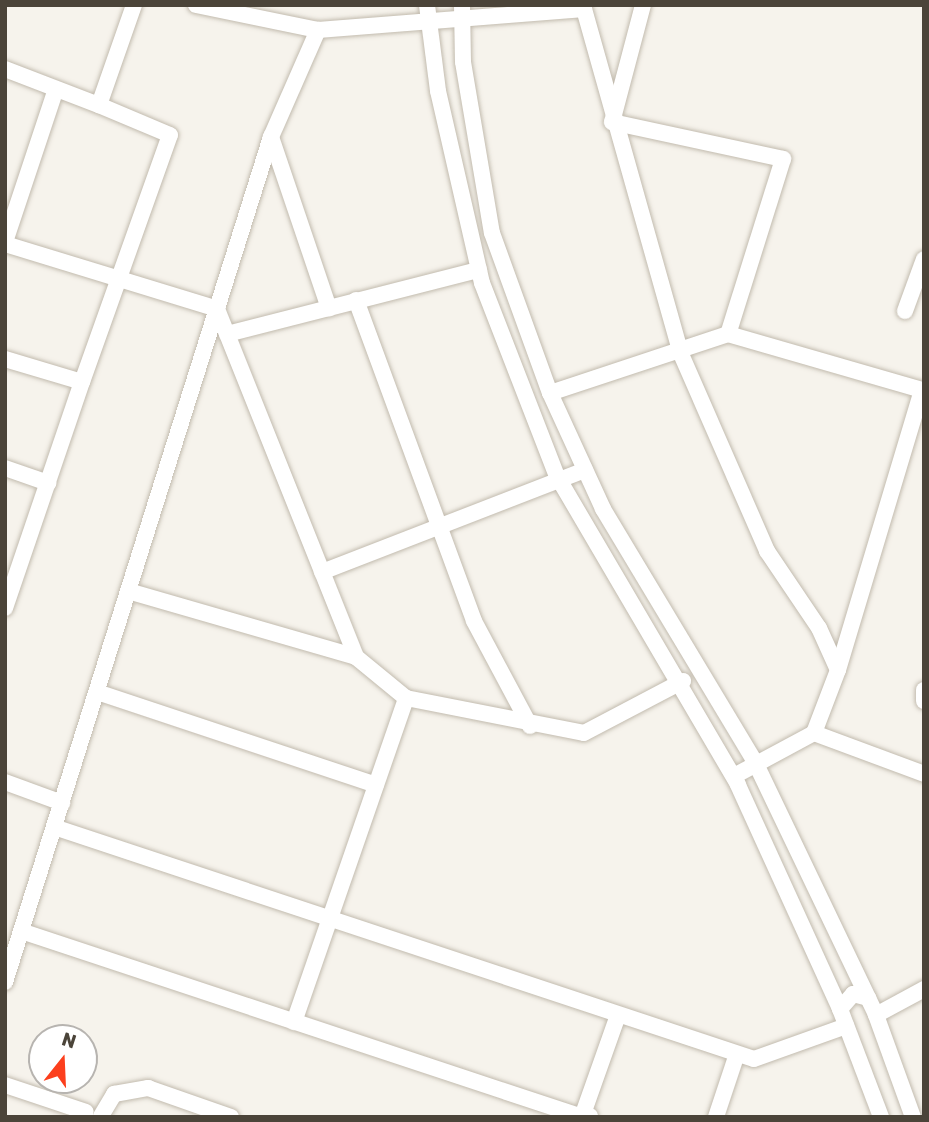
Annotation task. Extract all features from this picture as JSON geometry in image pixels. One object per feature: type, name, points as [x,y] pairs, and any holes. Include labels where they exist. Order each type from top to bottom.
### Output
[{"type":"street","points":[[99,105],[134,5]]},
{"type":"street","points":[[196,5],[318,30],[429,13],[584,7],[612,122],[681,354],[767,551],[819,628],[838,670]]},
{"type":"street","points":[[612,122],[643,5]]},
{"type":"street","points":[[462,12],[463,62],[492,233],[550,393],[585,470],[691,666],[756,764],[876,1015],[913,1117]]},
{"type":"street","points":[[429,13],[438,91],[479,270],[557,476],[599,556],[683,681],[734,776],[840,1009],[881,1117]]},
{"type":"street","points":[[5,982],[271,137],[318,30]]},
{"type":"street","points":[[5,69],[170,135],[5,608]]},
{"type":"street","points":[[55,89],[5,243],[120,276],[217,309],[356,657]]},
{"type":"street","points":[[612,122],[783,159],[727,334]]},
{"type":"street","points":[[271,137],[329,308]]},
{"type":"street","points":[[905,311],[924,259]]},
{"type":"street","points":[[227,334],[479,270]]},
{"type":"street","points":[[356,300],[474,621],[530,726]]},
{"type":"street","points":[[550,393],[681,354],[727,334],[922,390],[838,670],[814,733],[734,776]]},
{"type":"street","points":[[5,359],[82,382]]},
{"type":"street","points":[[5,468],[48,483]]},
{"type":"street","points":[[322,572],[438,527],[557,476],[585,470]]},
{"type":"street","points":[[128,591],[356,657],[406,698],[530,726],[584,733],[683,681]]},
{"type":"street","points":[[924,690],[924,701]]},
{"type":"street","points":[[97,692],[376,785]]},
{"type":"street","points":[[294,1022],[406,698]]},
{"type":"street","points":[[814,733],[920,772],[924,790]]},
{"type":"street","points":[[5,782],[62,803]]},
{"type":"street","points":[[54,827],[754,1059],[846,1026]]},
{"type":"street","points":[[21,932],[585,1116],[618,1015]]},
{"type":"street","points":[[876,1015],[924,989]]},
{"type":"street","points":[[840,1009],[853,994],[868,998]]},
{"type":"street","points":[[853,1044],[873,1049],[884,1038]]},
{"type":"street","points":[[716,1117],[737,1054]]},
{"type":"street","points":[[5,1084],[90,1115],[114,1094],[148,1088],[231,1117]]}]
